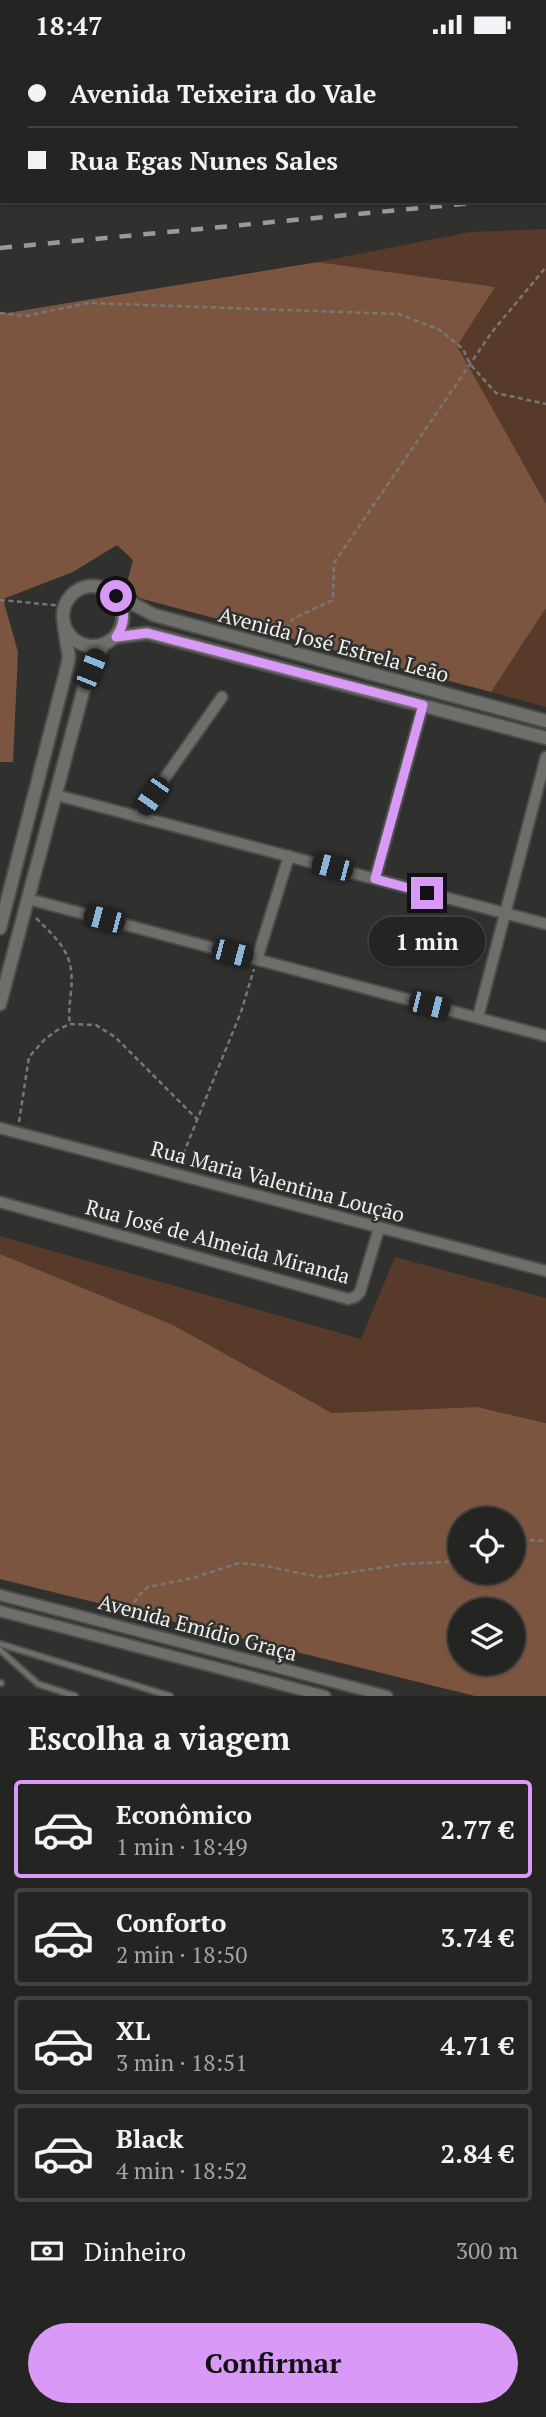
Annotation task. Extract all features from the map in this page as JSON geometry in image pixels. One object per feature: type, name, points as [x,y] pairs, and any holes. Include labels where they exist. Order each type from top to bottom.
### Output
[{"type":"street","points":[[0,928],[69,659],[64,606],[70,597],[87,586],[98,586],[116,596],[124,612],[121,629],[96,655],[85,684],[0,1004]]},
{"type":"street","name":"Avenida José Estrela Leão","points":[[116,596],[154,615],[546,721]]},
{"type":"street","points":[[64,626],[75,641],[93,647],[103,646]]},
{"type":"street","name":"Avenida José Estrela Leão","points":[[116,637],[147,633],[546,738]]},
{"type":"street","points":[[138,816],[222,697]]},
{"type":"street","points":[[375,879],[423,705]]},
{"type":"street","points":[[478,1017],[546,757]]},
{"type":"street","points":[[55,795],[546,924]]},
{"type":"street","points":[[257,959],[289,856]]},
{"type":"street","points":[[27,903],[257,959],[546,1036]]},
{"type":"street","name":"Rua Maria Valentina Loução","points":[[0,1128],[546,1271]]},
{"type":"street","name":"Rua José de Almeida Miranda","points":[[0,1202],[348,1299],[360,1292],[379,1228]]},
{"type":"street","name":"Avenida Emídio Graça","points":[[0,1595],[387,1696]]},
{"type":"street","name":"Avenida Emídio Graça","points":[[0,1611],[317,1695]]},
{"type":"lane","points":[[0,1644],[170,1696]]},
{"type":"lane","points":[[0,1650],[38,1684],[75,1696]]},
{"type":"path","points":[[273,647],[294,618],[332,600],[334,563],[492,332],[546,267]]},
{"type":"path","points":[[0,313],[25,316],[89,303],[399,314],[440,330],[463,349],[470,364],[496,393],[546,404]]},
{"type":"path","points":[[0,600],[64,606]]},
{"type":"path","points":[[27,903],[66,949],[72,975],[68,1014],[70,1024]]},
{"type":"path","points":[[176,1174],[241,1012],[257,959]]},
{"type":"path","points":[[18,1133],[29,1057],[45,1039],[70,1024],[96,1025],[115,1037],[127,1046],[197,1119]]},
{"type":"path","points":[[525,1540],[546,1541]]},
{"type":"path","points":[[120,1626],[132,1605],[148,1587],[193,1578],[228,1565],[260,1565],[319,1577],[404,1564],[448,1561]]},
{"type":"shaded area","points":[[546,229],[546,504],[456,345],[494,287],[318,262],[470,232]]},
{"type":"shaded area","points":[[318,262],[495,287],[457,346],[546,504],[546,608],[491,692],[139,598],[127,583],[133,560],[117,545],[73,572],[3,599],[18,652],[13,762],[0,762],[0,312]]},
{"type":"shaded area","points":[[546,608],[546,707],[491,692]]},
{"type":"shaded area","points":[[0,1236],[361,1339],[395,1257],[546,1298],[546,1423],[477,1407],[332,1413],[173,1325],[0,1254]]},
{"type":"shaded area","points":[[0,1254],[173,1325],[332,1413],[477,1407],[546,1423],[546,1696],[475,1696],[0,1579]]},
{"type":"railway","points":[[0,248],[473,203]]},
{"type":"route","points":[[116,596],[124,612],[124,621],[116,637],[147,633],[423,705],[375,879],[427,893]]}]
